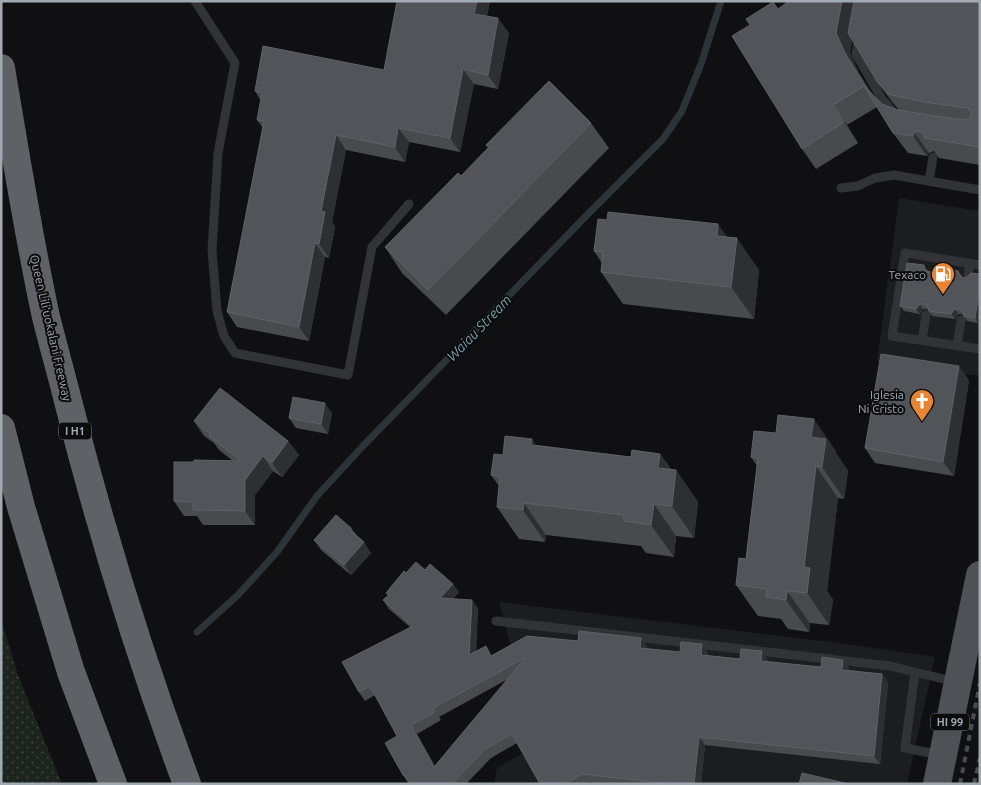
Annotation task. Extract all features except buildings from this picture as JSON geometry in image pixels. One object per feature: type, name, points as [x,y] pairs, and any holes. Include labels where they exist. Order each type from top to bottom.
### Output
[{"type":"highway","name":"Queen Liliʻuokalani Freeway","points":[[1,68],[20,183],[46,317],[82,457],[124,602],[158,705],[187,784]]},
{"type":"highway","points":[[1,428],[21,506],[69,663],[113,784]]},
{"type":"main road","name":"HI 99","points":[[937,784],[980,575]]},
{"type":"lane","points":[[195,1],[235,63],[218,154],[212,250],[217,311],[224,336],[236,353],[348,375],[372,247],[409,204]]},
{"type":"lane","points":[[861,28],[856,54],[882,99],[900,120]]},
{"type":"lane","points":[[929,181],[933,157]]},
{"type":"lane","points":[[841,188],[858,186],[875,178],[894,176],[980,190]]},
{"type":"lane","points":[[968,277],[975,264],[936,261],[905,253],[892,336],[980,349]]},
{"type":"lane","points":[[922,340],[926,315]]},
{"type":"lane","points":[[957,346],[961,320]]},
{"type":"lane","points":[[496,621],[890,666],[959,683]]},
{"type":"lane","points":[[915,673],[904,748],[943,756]]},
{"type":"shaded area","points":[[899,198],[980,211],[980,376],[877,362]]},
{"type":"shaded area","points":[[499,602],[839,643],[935,657],[907,784],[494,784],[497,768],[560,731],[512,651]]},
{"type":"shaded area","points":[[1,619],[18,675],[62,784],[1,784]]},
{"type":"waterway","name":"Waiau Stream","points":[[197,632],[238,595],[277,552],[317,496],[362,447],[663,139],[682,111],[701,64],[721,1]]},
{"type":"railway","points":[[960,784],[980,683]]},
{"type":"railway","points":[[974,784],[980,758]]},
{"type":"place","name":"Texaco","points":[[943,295]]},
{"type":"place","name":"Iglesia Ni Cristo","points":[[922,422]]}]
